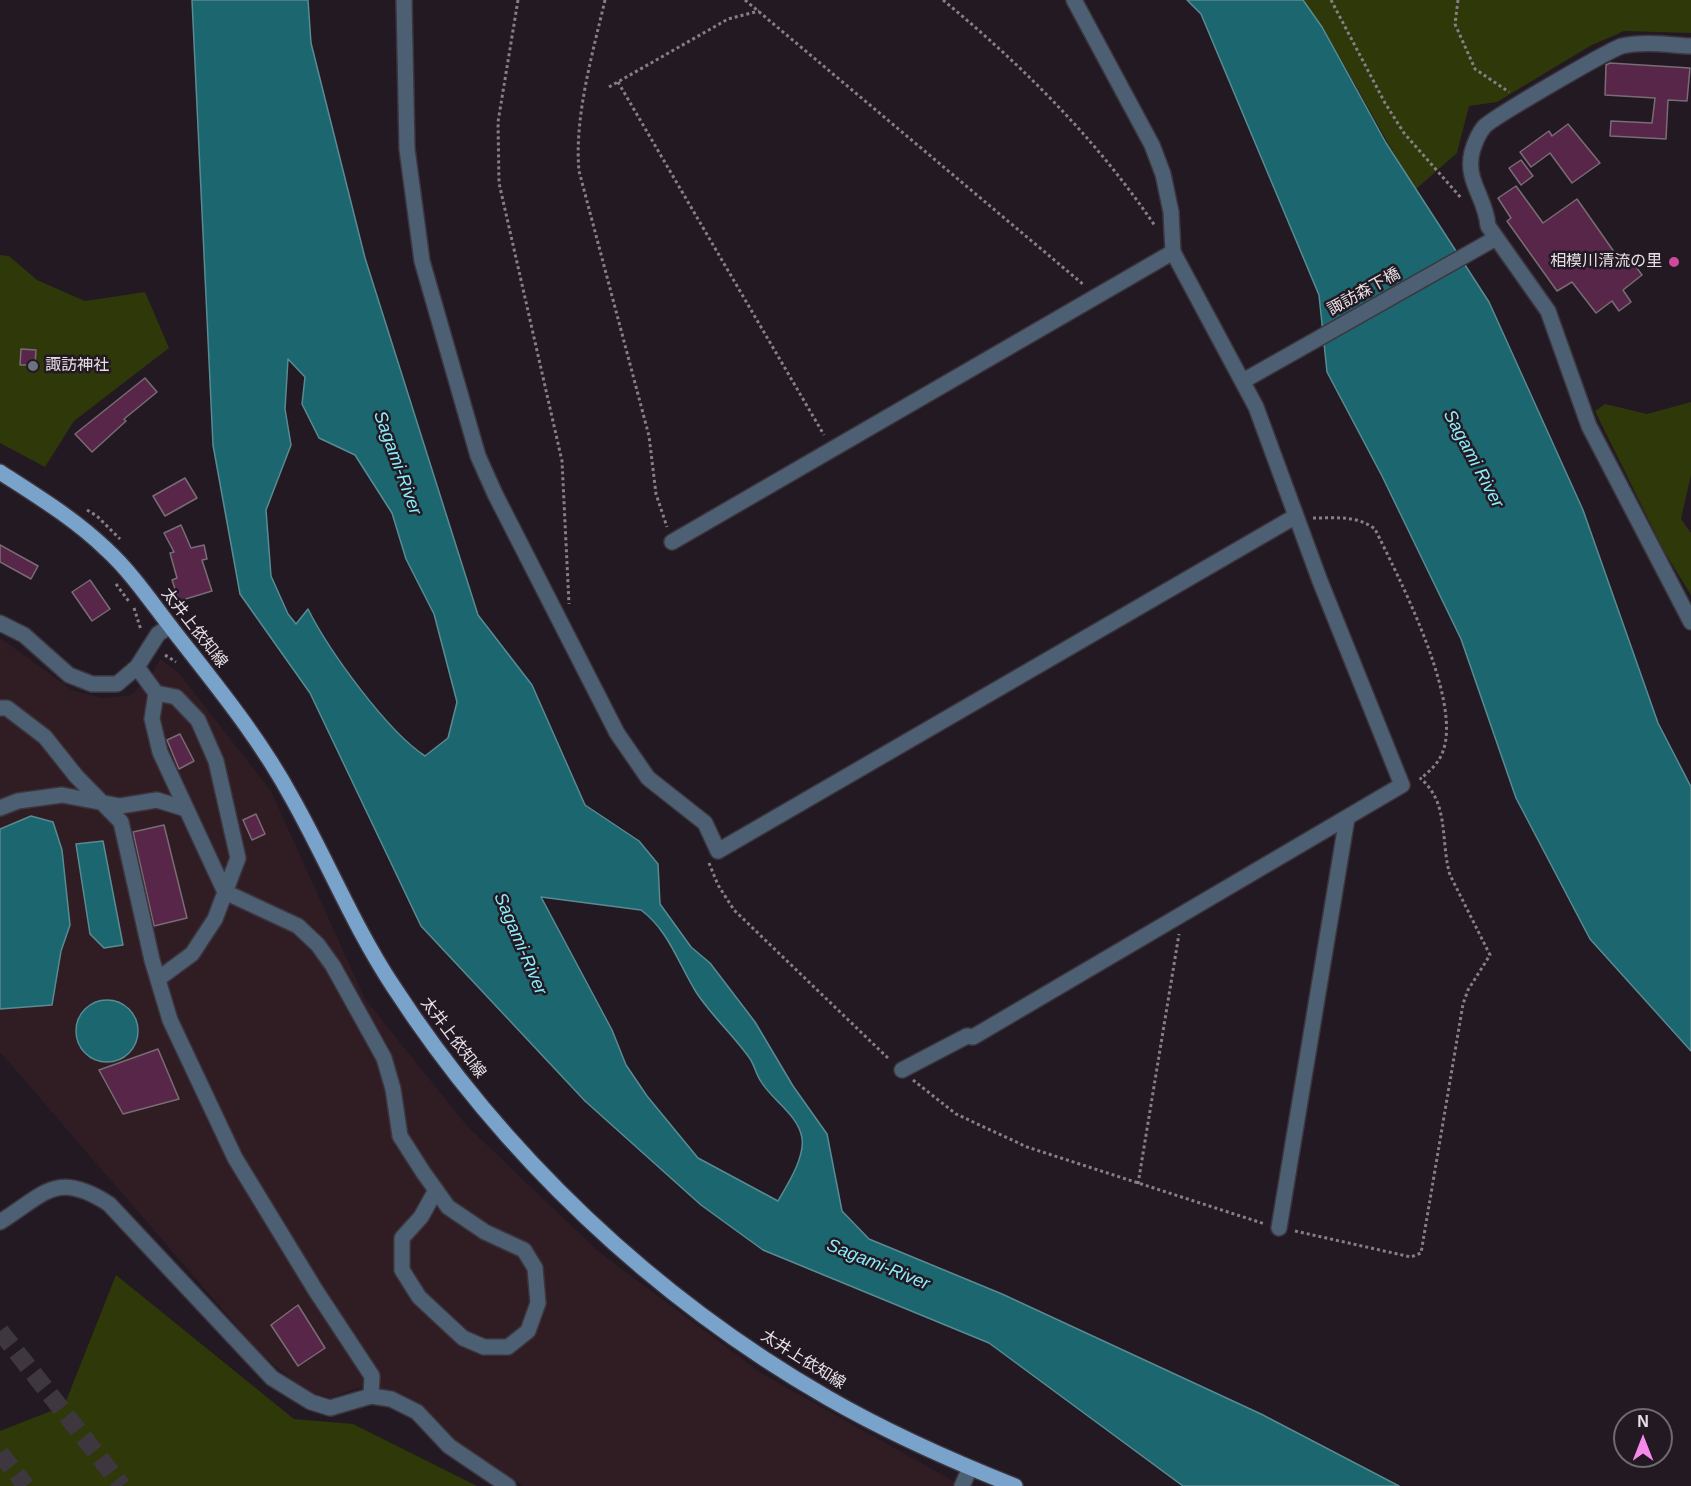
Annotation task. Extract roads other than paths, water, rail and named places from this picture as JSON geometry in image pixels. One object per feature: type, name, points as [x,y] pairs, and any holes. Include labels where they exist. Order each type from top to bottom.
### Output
[{"type":"main road","name":"太井上依知線","points":[[0,472],[83,528],[110,552],[234,708],[291,796],[390,983],[429,1041],[487,1112],[551,1184],[616,1245],[712,1323],[830,1399],[970,1468],[1015,1486]]},
{"type":"street","points":[[404,0],[407,149],[422,261],[478,456],[617,733],[648,778],[705,823],[718,851],[1296,516]]},
{"type":"street","points":[[902,1070],[967,1036],[973,1037],[1402,785],[1296,516],[1260,417],[1173,252],[1171,212],[1160,164],[1125,89],[1074,0]]},
{"type":"street","points":[[1691,46],[1623,46],[1610,51],[1509,111],[1485,126],[1473,150],[1471,178],[1487,209],[1491,236],[1548,311],[1589,426],[1691,622]]},
{"type":"street","name":"諏訪森下橋","points":[[1243,381],[1491,236]]},
{"type":"street","points":[[672,542],[1173,252]]},
{"type":"street","points":[[0,623],[24,635],[69,675],[92,684],[117,684],[136,667],[158,634],[170,626]]},
{"type":"street","points":[[136,667],[156,693],[176,697],[198,720],[216,760],[238,858],[215,919],[192,954],[158,979]]},
{"type":"street","points":[[156,693],[152,719],[160,752],[225,892],[298,926],[318,945],[384,1058],[393,1089],[400,1136],[436,1190],[448,1207],[485,1232],[524,1250],[535,1268],[538,1303],[528,1331],[508,1347],[484,1347],[463,1338],[419,1297],[402,1270],[402,1238],[421,1217],[436,1190]]},
{"type":"street","points":[[0,708],[8,708],[45,737],[76,776],[121,822],[170,1020],[235,1158],[316,1291],[372,1376],[371,1396]]},
{"type":"street","points":[[0,808],[18,801],[62,795],[120,806],[158,800],[186,810]]},
{"type":"street","points":[[1279,1228],[1347,818]]},
{"type":"street","points":[[0,1222],[46,1190],[69,1186],[88,1191],[109,1204],[272,1378],[311,1402],[330,1408],[371,1396],[391,1399],[417,1412],[449,1446],[508,1486]]},
{"type":"street","points":[[962,1486],[970,1468]]},
{"type":"water","name":"Sagami-River","points":[[192,0],[308,0],[311,43],[365,258],[478,615],[532,685],[585,805],[639,841],[658,864],[660,904],[691,947],[710,963],[755,1022],[793,1086],[827,1134],[842,1211],[869,1239],[1002,1294],[1261,1414],[1399,1486],[1183,1486],[989,1343],[763,1250],[701,1205],[585,1101],[421,926],[310,693],[240,594],[213,445]],"holes":[[[288,359],[305,377],[302,404],[319,438],[355,455],[392,513],[406,559],[434,614],[457,702],[448,738],[425,756],[394,728],[360,689],[308,609],[296,624],[288,614],[271,576],[266,510],[291,445],[285,409]],[[541,897],[641,910],[659,928],[696,992],[748,1056],[765,1088],[800,1129],[801,1154],[778,1201],[698,1158],[647,1096],[626,1065],[612,1030]]]},
{"type":"water","name":"Sagami River","points":[[1187,0],[1303,0],[1322,27],[1386,143],[1489,302],[1583,510],[1658,723],[1691,787],[1691,1051],[1590,939],[1516,798],[1461,639],[1382,476],[1327,372],[1319,295],[1201,14]]},
{"type":"water","points":[[31,816],[53,822],[62,850],[70,925],[61,951],[52,1005],[0,1009],[0,829]]},
{"type":"water","points":[[103,841],[123,945],[104,948],[90,934],[76,844]]},
{"type":"water","points":[[101,1000],[113,1000],[129,1009],[136,1019],[138,1031],[136,1043],[129,1053],[113,1062],[101,1062],[90,1057],[81,1048],[76,1037],[76,1025],[81,1014],[90,1005]]},
{"type":"tunnel","points":[[0,1331],[122,1486]]},
{"type":"tunnel","points":[[0,1453],[26,1486]]},
{"type":"place","name":"相模川清流の里","points":[[1674,262]]},
{"type":"place","name":"諏訪神社","points":[[33,366]]}]
